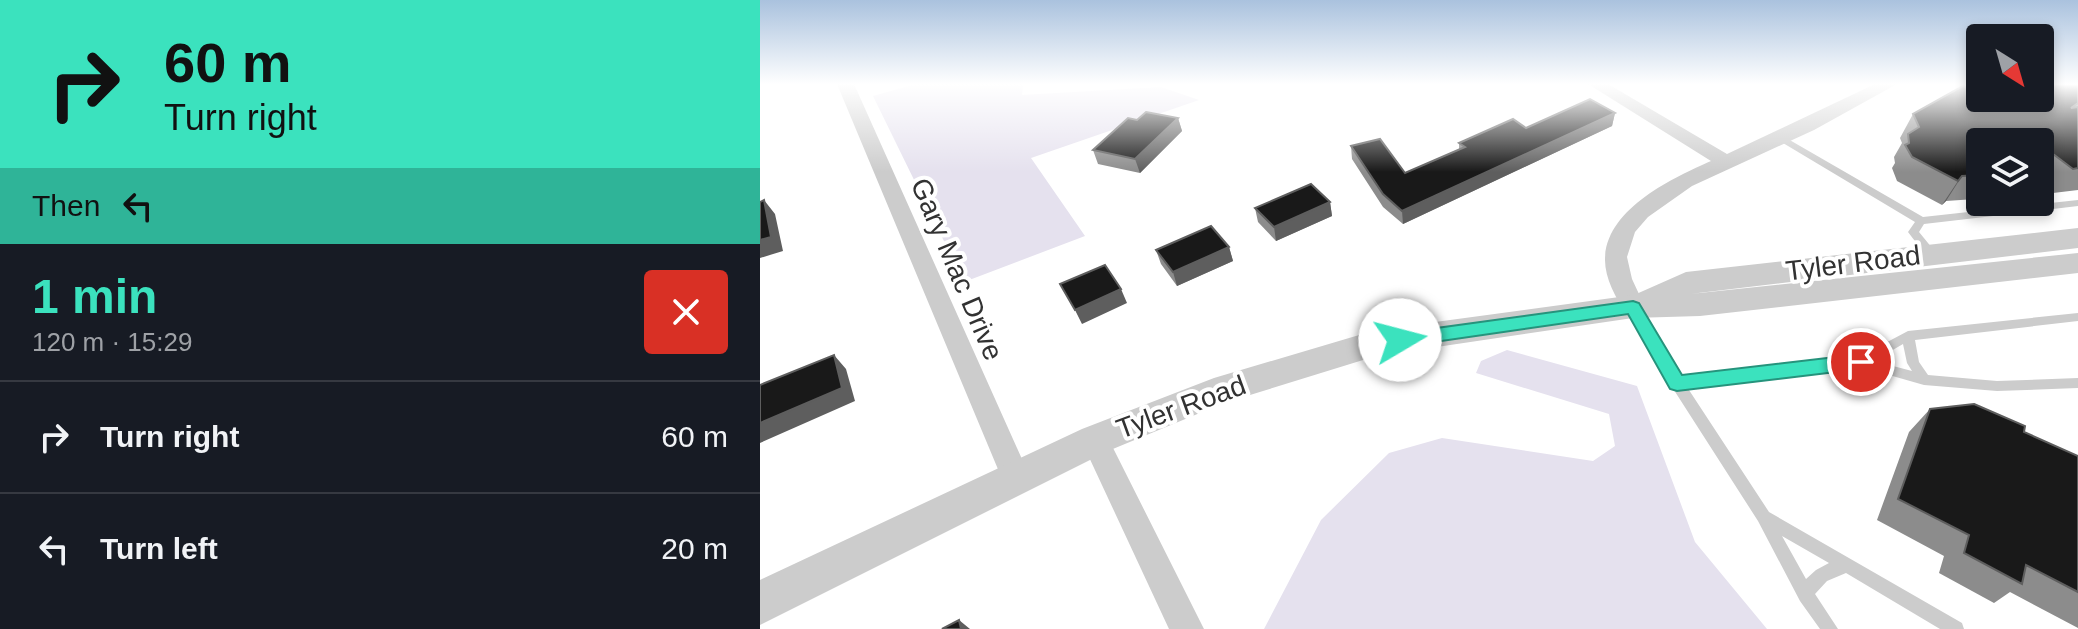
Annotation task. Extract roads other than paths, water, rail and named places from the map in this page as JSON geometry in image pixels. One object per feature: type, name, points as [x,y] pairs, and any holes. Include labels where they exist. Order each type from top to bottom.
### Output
[{"type":"street","name":"Gary Mac Drive","points":[[858,113],[1015,477]]},
{"type":"street","points":[[1645,113],[1726,162]]},
{"type":"street","points":[[1633,307],[1617,274],[1617,249],[1626,228],[1644,209],[1668,192],[1726,162],[1830,113]]},
{"type":"street","name":"Tyler Road","points":[[1633,307],[1686,283],[2078,238]]},
{"type":"street","name":"Tyler Road","points":[[760,603],[1095,440],[1214,392],[1376,343],[1633,307],[1700,305],[2078,263]]},
{"type":"street","points":[[1095,440],[1187,629]]},
{"type":"lane","points":[[1781,138],[1921,221],[2078,203]]},
{"type":"lane","points":[[1921,221],[1913,232],[1931,254]]},
{"type":"lane","points":[[1633,307],[1677,383],[1763,516],[1806,595],[1830,629]]},
{"type":"lane","points":[[1677,383],[1861,362],[1908,336],[2078,317]]},
{"type":"lane","points":[[1908,336],[1913,363],[1924,380]]},
{"type":"lane","points":[[1861,362],[1924,380],[1997,386],[2078,383]]},
{"type":"lane","points":[[1763,516],[1956,629]]},
{"type":"lane","points":[[1806,595],[1813,581],[1830,569],[1845,566]]}]
